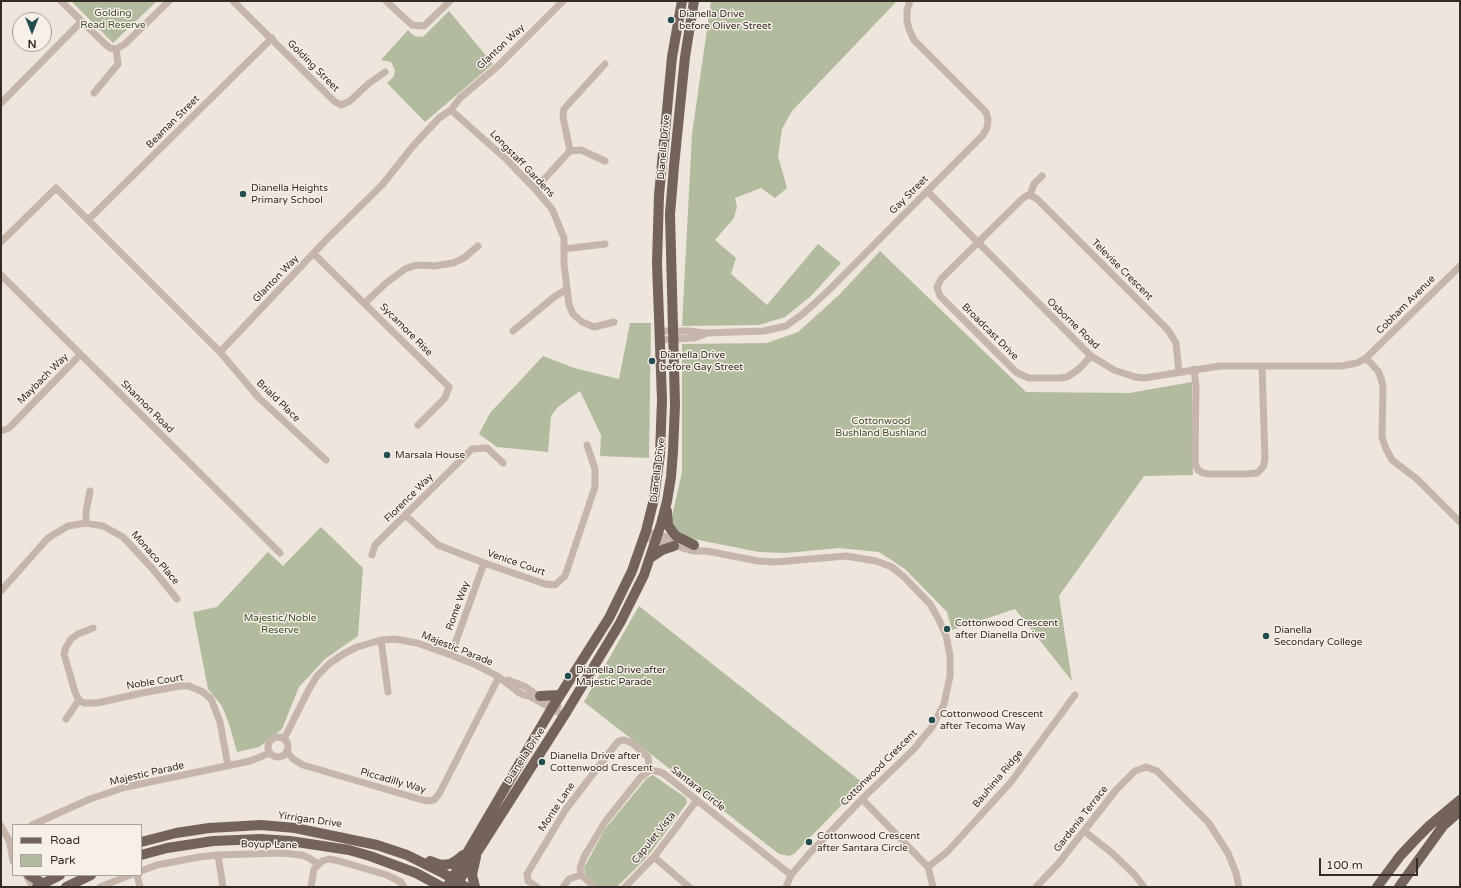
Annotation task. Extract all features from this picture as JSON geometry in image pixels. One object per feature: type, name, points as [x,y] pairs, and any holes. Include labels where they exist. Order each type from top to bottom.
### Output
[{"type":"main road","name":"Dianella Drive","points":[[455,884],[553,706],[608,618],[632,571],[645,534],[654,499],[660,454],[662,400],[657,250],[658,195],[672,57],[682,1]]},
{"type":"main road","name":"Dianella Drive","points":[[473,851],[566,714],[620,623],[644,575],[657,538],[667,501],[673,451],[675,405],[670,214],[685,57],[694,1]]},
{"type":"main road","points":[[667,501],[668,525],[676,536],[694,545]]},
{"type":"main road","points":[[650,558],[662,550],[674,546]]},
{"type":"main road","points":[[540,696],[560,695]]},
{"type":"main road","points":[[1377,887],[1396,862],[1430,825],[1460,800]]},
{"type":"main road","points":[[1399,887],[1443,826],[1460,811]]},
{"type":"main road","name":"Yirrigan Drive","points":[[142,842],[194,830],[261,825],[295,828],[377,845],[407,855],[455,884]]},
{"type":"main road","points":[[142,855],[167,848],[213,841],[261,838],[290,841],[343,849],[370,856],[416,873],[442,887]]},
{"type":"main road","points":[[1396,862],[1420,842],[1428,847]]},
{"type":"main road","points":[[377,845],[392,846],[441,865],[450,864],[473,851]]},
{"type":"main road","points":[[473,851],[472,874],[475,887]]},
{"type":"main road","points":[[30,876],[42,883],[41,885],[58,876]]},
{"type":"main road","points":[[66,887],[89,876]]},
{"type":"street","points":[[61,1],[105,44],[110,48],[116,49],[125,44],[169,1]]},
{"type":"street","name":"Golding Street","points":[[233,1],[334,101],[341,105],[350,101],[368,84],[385,72]]},
{"type":"street","points":[[386,1],[412,25],[424,26],[450,1]]},
{"type":"street","name":"Glanton Way","points":[[220,352],[382,185],[413,146],[439,118],[452,110],[460,98],[498,66],[563,1]]},
{"type":"street","name":"Gay Street","points":[[659,335],[674,335],[689,331],[705,334],[764,332],[786,326],[804,313],[828,291],[983,135],[987,128],[988,120],[986,112],[914,40],[907,21],[907,10],[910,1]]},
{"type":"street","points":[[1,103],[82,22]]},
{"type":"street","name":"Beaman Street","points":[[88,220],[272,38]]},
{"type":"street","points":[[94,93],[118,64],[116,49]]},
{"type":"street","points":[[570,150],[563,117],[564,109],[605,64]]},
{"type":"street","name":"Longstaff Gardens","points":[[452,110],[507,160],[552,209],[564,238],[564,264],[569,305],[573,314],[582,322],[594,327],[614,322]]},
{"type":"street","points":[[535,189],[570,150],[581,150],[605,161]]},
{"type":"street","points":[[977,242],[1022,199],[1030,195],[1034,184],[1042,176]]},
{"type":"street","points":[[1,242],[56,188],[220,352]]},
{"type":"street","name":"Osborne Road","points":[[926,191],[1091,356],[1114,370],[1135,377],[1144,378],[1220,366],[1341,366],[1357,363],[1366,358]]},
{"type":"street","name":"Televise Crescent","points":[[1030,195],[1037,199],[1168,330],[1176,343],[1179,372]]},
{"type":"street","name":"Broadcast Drive","points":[[977,242],[941,279],[937,287],[940,296],[1016,372],[1029,378],[1060,378],[1073,374],[1091,356]]},
{"type":"street","points":[[564,249],[605,244]]},
{"type":"street","points":[[365,303],[386,283],[405,269],[417,266],[434,266],[453,263],[464,258],[478,246]]},
{"type":"street","name":"Sycamore Rise","points":[[314,254],[449,387],[444,398],[418,425]]},
{"type":"street","name":"Cobham Avenue","points":[[1366,358],[1460,266]]},
{"type":"street","name":"Shannon Road","points":[[1,275],[280,553]]},
{"type":"street","points":[[513,331],[554,297],[567,289]]},
{"type":"street","name":"Briald Place","points":[[220,352],[259,398],[326,460]]},
{"type":"street","name":"Maybach Way","points":[[1,431],[9,428],[80,355]]},
{"type":"street","points":[[1366,358],[1378,371],[1382,378],[1382,437],[1392,460],[1417,479],[1460,522]]},
{"type":"street","points":[[1194,369],[1196,386],[1195,463],[1198,470],[1209,474],[1248,474],[1257,473],[1265,460],[1262,366]]},
{"type":"street","name":"Venice Court","points":[[405,515],[438,545],[484,564],[545,584],[555,585],[565,576],[595,487],[595,469],[587,445]]},
{"type":"street","name":"Florence Way","points":[[372,555],[375,545],[472,449],[486,448],[503,463]]},
{"type":"street","points":[[86,524],[86,507],[90,491]]},
{"type":"street","name":"Monaco Place","points":[[1,591],[48,538],[68,526],[86,524],[103,526],[123,537],[151,567],[177,599]]},
{"type":"street","name":"Cottonwood Crescent","points":[[645,534],[674,546],[693,551],[707,551],[750,560],[774,562],[846,556],[876,561],[892,567],[904,577],[930,604],[940,620],[946,635],[950,656],[950,676],[944,704],[932,727],[914,749],[862,799],[809,854],[791,875],[786,887]]},
{"type":"street","name":"Cottonwood Crescent","points":[[657,538],[694,545],[707,551]]},
{"type":"street","name":"Rome Way","points":[[451,655],[484,564]]},
{"type":"street","points":[[66,719],[79,700],[75,692],[64,654],[66,647],[71,639],[78,634],[93,628]]},
{"type":"street","points":[[380,640],[388,692]]},
{"type":"street","name":"Majestic Parade","points":[[284,740],[317,676],[345,653],[357,647],[380,640],[412,642],[451,655],[502,678],[522,685],[566,714]]},
{"type":"street","name":"Majestic Parade","points":[[502,678],[518,692],[553,706]]},
{"type":"street","name":"Piccadilly Way","points":[[286,752],[293,759],[303,765],[422,800],[434,800],[440,794],[502,678]]},
{"type":"street","name":"Noble Court","points":[[79,700],[84,703],[91,704],[180,686],[189,686],[203,692],[211,699],[220,722],[228,766]]},
{"type":"street","name":"Bauhinia Ridge","points":[[928,867],[947,852],[1011,782],[1075,695]]},
{"type":"street","points":[[277,737],[284,740],[288,746],[283,755],[278,757],[270,753],[268,745],[272,739],[277,737]]},
{"type":"street","name":"Monte Lane","points":[[537,887],[528,881],[527,874],[566,809],[616,744],[619,741],[624,740],[632,743],[648,757],[650,770]]},
{"type":"street","name":"Majestic Parade","points":[[34,824],[90,799],[126,787],[250,761],[270,753]]},
{"type":"street","name":"Gardenia Terrace","points":[[1036,887],[1058,864],[1116,790],[1135,771],[1146,767],[1157,770],[1208,822],[1228,853],[1236,873],[1239,887]]},
{"type":"street","points":[[595,887],[581,875],[580,868],[584,857],[605,822],[640,778],[650,770]]},
{"type":"street","name":"Santara Circle","points":[[650,770],[664,774],[791,875]]},
{"type":"street","points":[[862,799],[928,867],[933,887]]},
{"type":"street","name":"Capulet Vista","points":[[625,887],[654,857],[697,800]]},
{"type":"street","points":[[1,826],[11,841],[12,851]]},
{"type":"street","points":[[1084,831],[1112,853],[1135,875],[1144,887]]},
{"type":"street","name":"Boyup Lane","points":[[142,871],[171,862],[218,855],[280,853],[302,855],[310,858],[318,864]]},
{"type":"street","points":[[218,855],[223,887]]},
{"type":"street","points":[[654,857],[689,887]]},
{"type":"street","points":[[311,887],[314,869],[322,861],[329,859],[387,875],[401,882],[404,887]]},
{"type":"street","points":[[563,887],[569,879],[581,875]]},
{"type":"street","points":[[22,876],[27,887]]},
{"type":"street","points":[[28,876],[33,887]]},
{"type":"street","points":[[100,887],[128,876]]},
{"type":"street","points":[[137,876],[140,887]]},
{"type":"green space","name":"Golding Read Reserve","points":[[71,1],[157,1],[113,43]]},
{"type":"green space","points":[[711,1],[897,1],[792,111],[782,129],[778,156],[787,188],[775,198],[761,188],[735,198],[737,207],[734,218],[715,240],[736,258],[731,274],[767,305],[818,244],[841,263],[811,296],[785,317],[759,325],[682,326],[692,134]]},
{"type":"green space","points":[[449,11],[493,64],[425,122],[387,83],[394,76],[395,70],[391,62],[381,60],[408,30],[414,36],[423,37]]},
{"type":"green space","name":"Cottonwood Bushland Bushland","points":[[880,251],[1026,392],[1129,393],[1192,382],[1193,475],[1144,476],[1059,596],[1072,681],[1015,609],[952,630],[947,612],[905,569],[879,552],[839,548],[786,553],[759,552],[668,534],[682,472],[682,344],[767,343],[798,332],[839,295]]},
{"type":"green space","points":[[630,323],[651,323],[649,458],[600,456],[601,435],[580,391],[558,407],[551,416],[548,452],[497,447],[479,434],[490,413],[543,356],[574,368],[619,379]]},
{"type":"green space","name":"Majestic/Noble Reserve","points":[[321,527],[363,568],[358,636],[325,659],[299,687],[282,729],[259,747],[237,752],[222,706],[208,689],[193,612],[217,607],[268,552],[283,566]]},
{"type":"green space","points":[[639,606],[863,783],[795,853],[790,856],[779,854],[584,702]]},
{"type":"green space","points":[[653,775],[686,798],[687,803],[648,856],[617,887],[600,887],[585,874],[584,868],[605,829],[647,778]]},
{"type":"place","name":"Dianella Drive before Oliver Street","points":[[671,20]]},
{"type":"place","name":"Dianella Heights Primary School","points":[[243,194]]},
{"type":"place","name":"Dianella Drive before Gay Street","points":[[652,361]]},
{"type":"place","name":"Marsala House","points":[[387,455]]},
{"type":"place","name":"Cottonwood Crescent after Dianella Drive","points":[[947,629]]},
{"type":"place","name":"Dianella Secondary College","points":[[1266,636]]},
{"type":"place","name":"Dianella Drive after Majestic Parade","points":[[568,676]]},
{"type":"place","name":"Cottonwood Crescent after Tecoma Way","points":[[932,720]]},
{"type":"place","name":"Dianella Drive after Cottenwood Crescent","points":[[542,762]]},
{"type":"place","name":"Cottonwood Crescent after Santara Circle","points":[[809,842]]}]
